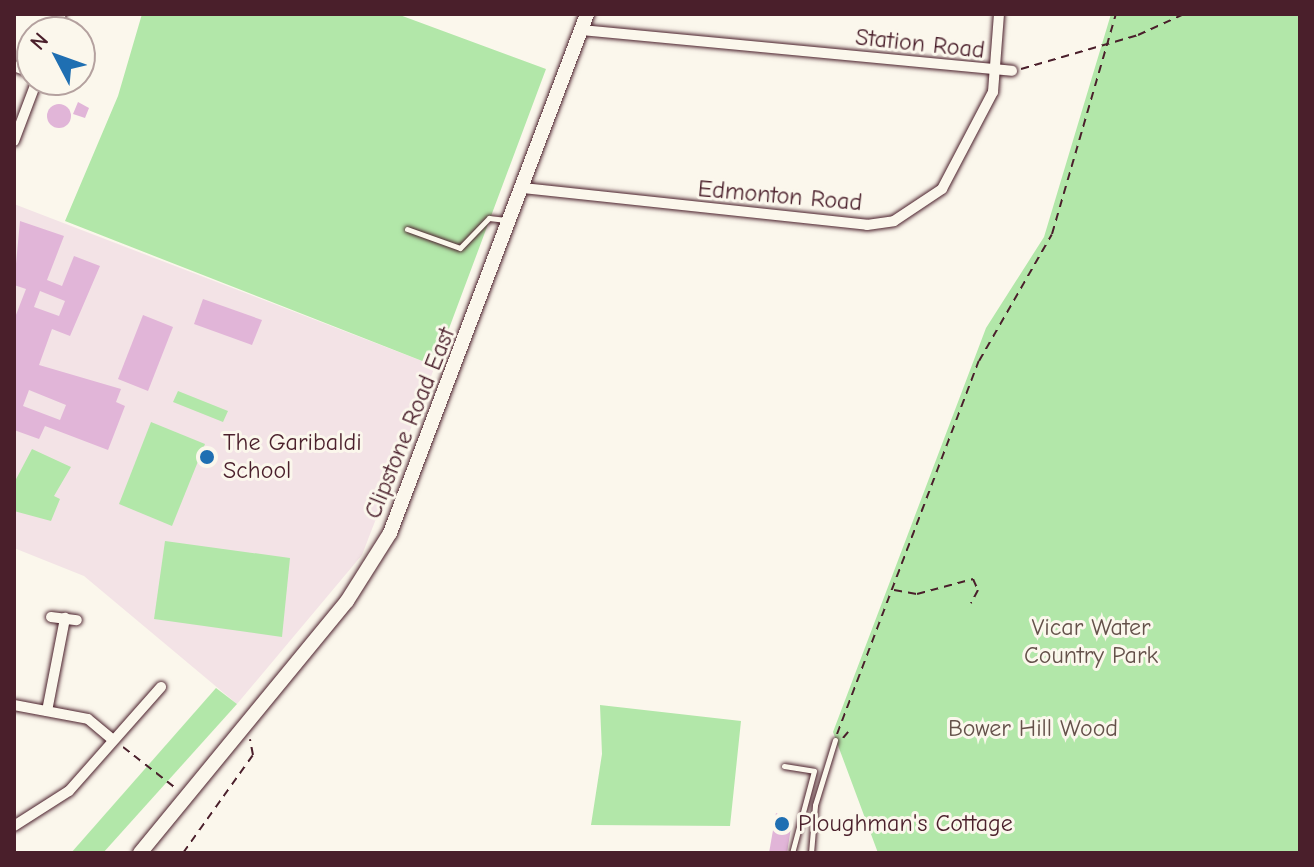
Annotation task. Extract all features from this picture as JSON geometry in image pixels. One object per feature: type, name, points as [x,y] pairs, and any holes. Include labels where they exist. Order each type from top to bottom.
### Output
[{"type":"main road","name":"Clipstone Road East","points":[[140,853],[188,799],[347,601],[390,533],[587,14]]},
{"type":"main road","name":"Clipstone Road East","points":[[150,853],[161,830]]},
{"type":"street","name":"Edmonton Road","points":[[523,188],[867,225],[894,221],[942,189],[993,92],[999,14]]},
{"type":"street","name":"Station Road","points":[[581,30],[996,72],[1012,71]]},
{"type":"street","points":[[14,141],[31,96]]},
{"type":"street","points":[[51,617],[77,620]]},
{"type":"street","points":[[47,711],[65,618]]},
{"type":"street","points":[[14,826],[59,800],[161,687]]},
{"type":"street","points":[[14,705],[88,719],[112,739]]},
{"type":"lane","points":[[407,229],[460,248],[489,218],[510,222]]},
{"type":"lane","points":[[811,853],[815,805],[835,740]]},
{"type":"lane","points":[[784,766],[814,771],[792,853]]},
{"type":"path","points":[[835,740],[979,361],[1052,234],[1116,14]]},
{"type":"path","name":"Station Road","points":[[1012,71],[1177,19],[1182,14]]},
{"type":"path","points":[[892,589],[917,594],[973,579],[978,590],[971,603]]},
{"type":"path","points":[[183,853],[253,755],[247,726]]},
{"type":"path","points":[[112,739],[188,799]]},
{"type":"shaded area","name":"The Garibaldi School","points":[[14,204],[435,366],[362,555],[237,704],[84,576],[14,548]]},
{"type":"green space","points":[[142,14],[397,14],[546,69],[435,366],[65,221],[118,96]]},
{"type":"green space","name":"Vicar Water Country Park","points":[[1111,14],[1300,14],[1300,853],[878,853],[833,732],[986,328],[1044,237]]},
{"type":"green space","points":[[178,391],[228,411],[223,422],[173,402]]},
{"type":"green space","points":[[151,422],[205,444],[172,526],[119,504]]},
{"type":"green space","points":[[32,449],[71,467],[54,496],[60,499],[51,521],[14,511],[14,483]]},
{"type":"green space","points":[[165,541],[290,558],[282,637],[154,619]]},
{"type":"green space","points":[[216,688],[237,704],[103,853],[71,853]]},
{"type":"green space","points":[[600,705],[741,721],[730,826],[591,825],[602,754]]},
{"type":"building","points":[[78,102],[89,108],[85,118],[73,114]]},
{"type":"building","points":[[59,104],[70,111],[71,116],[64,127],[59,128],[48,121],[47,116],[54,105]]},
{"type":"building","points":[[20,221],[64,236],[47,280],[62,286],[74,256],[100,266],[70,336],[52,329],[39,365],[121,389],[116,402],[125,406],[108,450],[45,426],[39,439],[14,430],[14,320],[26,289],[14,285]],"holes":[[[40,291],[65,301],[59,316],[34,307]],[[29,390],[66,405],[60,420],[23,406]]]},
{"type":"building","points":[[203,299],[262,320],[252,345],[194,324]]},
{"type":"building","points":[[143,315],[173,327],[148,391],[118,379]]},
{"type":"building","points":[[776,813],[792,821],[787,853],[769,853]]},
{"type":"place","name":"The Garibaldi School","points":[[207,457]]},
{"type":"place","name":"Ploughman's Cottage","points":[[782,824]]},
{"type":"park label","name":"Bower Hill Wood","points":[[1033,729]]}]
